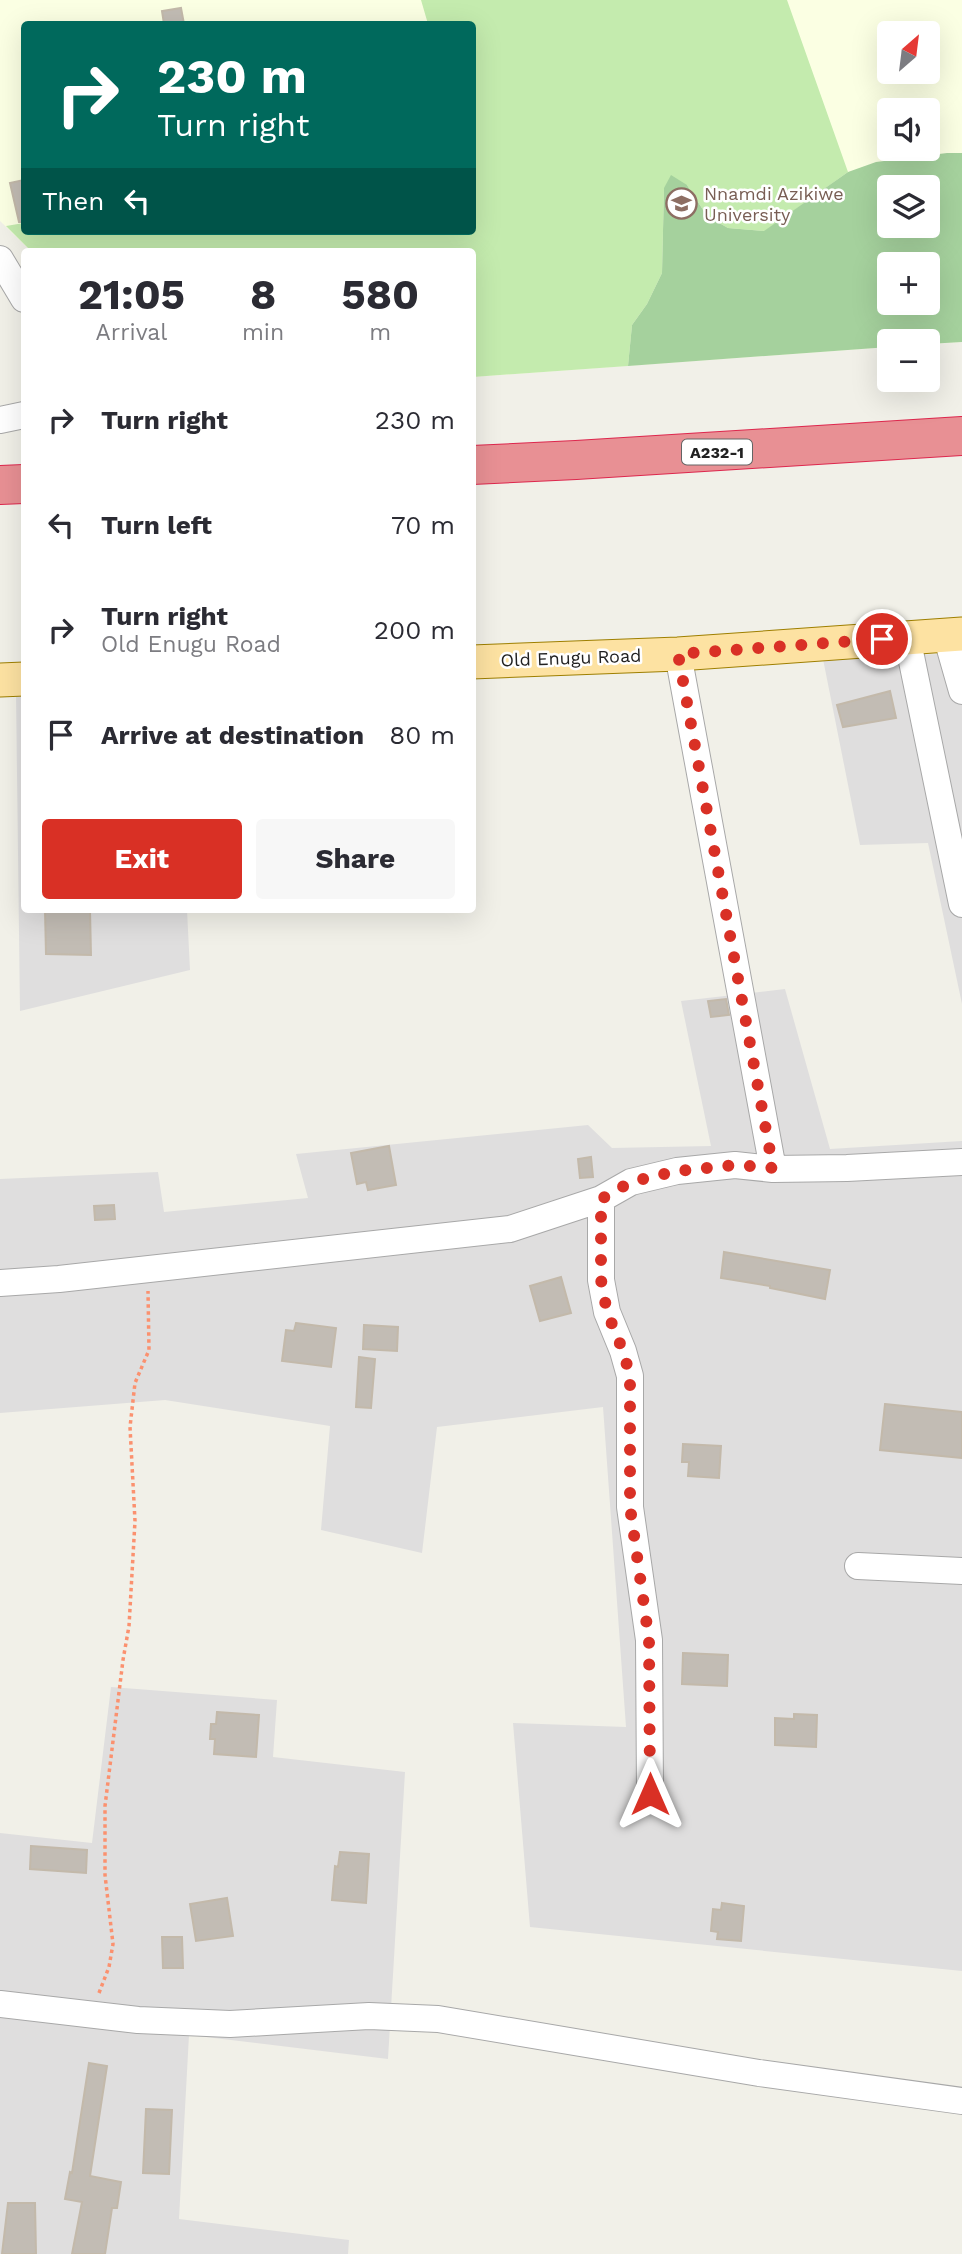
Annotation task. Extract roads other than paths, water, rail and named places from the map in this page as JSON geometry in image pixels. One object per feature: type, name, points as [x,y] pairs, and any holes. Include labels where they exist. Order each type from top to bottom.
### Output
[{"type":"highway","name":"A232-1","points":[[476,465],[962,436]]},
{"type":"highway","points":[[0,485],[21,484]]},
{"type":"main road","name":"Old Enugu Road","points":[[476,662],[678,654],[954,635]]},
{"type":"main road","points":[[0,680],[21,679]]},
{"type":"street","points":[[0,259],[21,294]]},
{"type":"street","points":[[0,420],[21,416]]},
{"type":"street","points":[[954,635],[962,691]]},
{"type":"street","points":[[907,637],[962,904]]},
{"type":"street","points":[[678,654],[773,1168]]},
{"type":"street","points":[[0,1283],[59,1279],[510,1229],[601,1199],[631,1182],[677,1171],[736,1165],[773,1168],[962,1162]]},
{"type":"street","points":[[601,1199],[601,1280],[607,1312],[630,1376],[630,1507],[649,1640],[650,1794]]},
{"type":"street","points":[[858,1566],[962,1571]]},
{"type":"street","points":[[0,2004],[138,2020],[230,2024],[369,2016],[438,2019],[760,2073],[962,2101]]},
{"type":"place","name":"Nnamdi Azikiwe University","points":[[681,204]]}]
